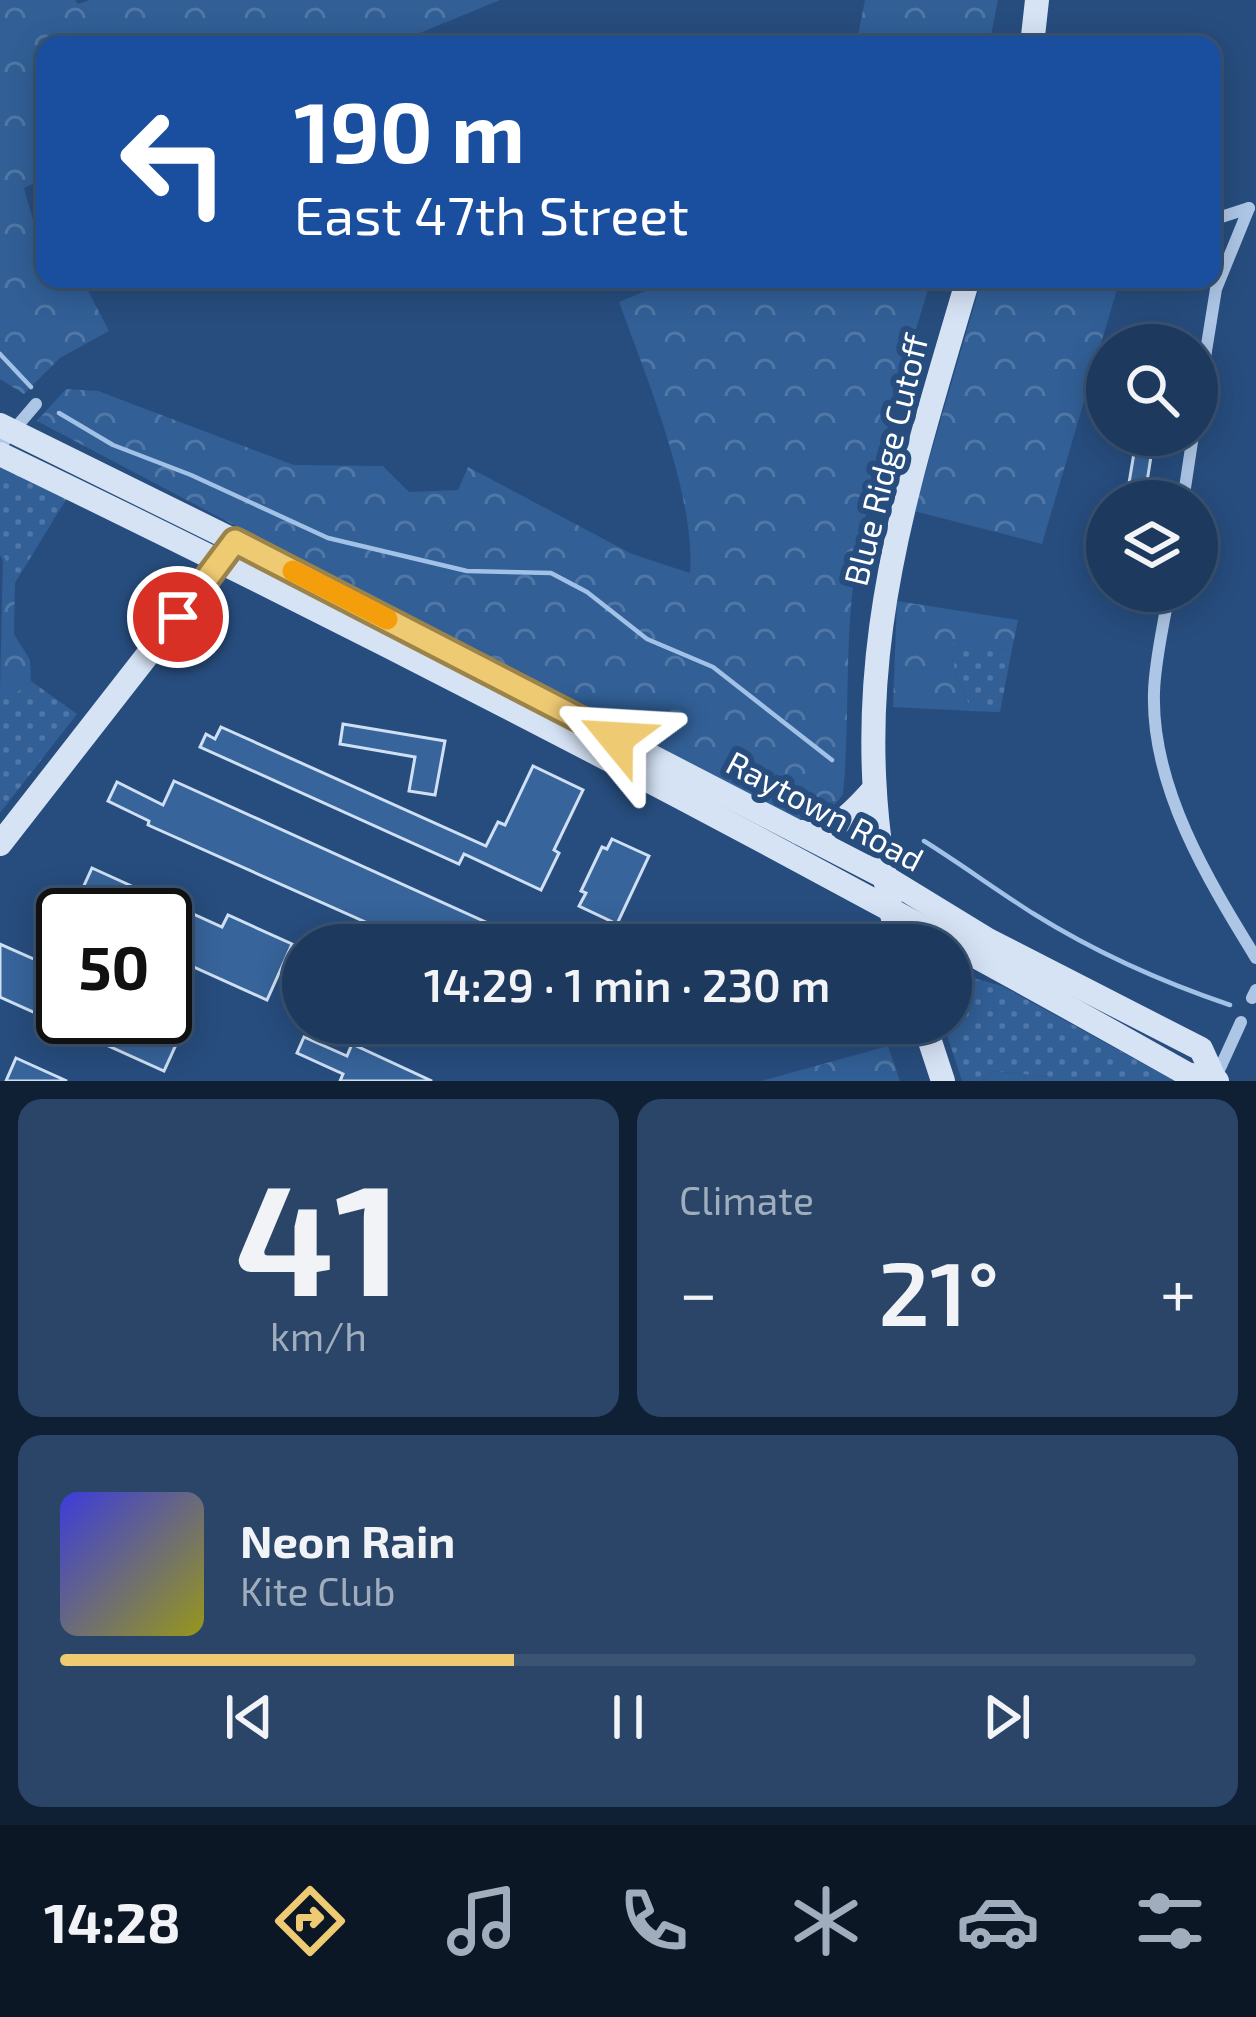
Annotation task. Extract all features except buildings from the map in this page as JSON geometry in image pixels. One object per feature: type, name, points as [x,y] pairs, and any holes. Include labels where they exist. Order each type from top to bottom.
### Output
[{"type":"main road","points":[[1033,36],[1037,0]]},
{"type":"main road","name":"Blue Ridge Cutoff","points":[[894,924],[874,789],[872,703],[892,548],[965,288]]},
{"type":"main road","name":"Raytown Road","points":[[3,439],[798,832],[988,940],[1201,1049],[1216,1080]]},
{"type":"main road","points":[[0,844],[229,550]]},
{"type":"main road","name":"Raytown Road","points":[[229,550],[890,906],[1186,1073],[1216,1080]]},
{"type":"main road","points":[[798,832],[830,830],[874,789]]},
{"type":"main road","points":[[972,963],[986,962]]},
{"type":"main road","points":[[931,1044],[943,1081]]},
{"type":"street","points":[[1221,217],[1252,207]]},
{"type":"street","points":[[1221,278],[1252,207]]},
{"type":"street","points":[[1210,324],[1216,288]]},
{"type":"street","points":[[3,439],[36,404]]},
{"type":"street","points":[[1166,612],[1154,693],[1158,739],[1189,839],[1256,958]]},
{"type":"street","points":[[1216,1080],[1241,1022]]},
{"type":"green space","points":[[0,0],[75,0],[78,4],[90,0],[500,0],[413,36],[36,36],[36,182],[24,188],[36,231],[36,288],[87,288],[109,331],[60,358],[24,394],[0,379]]},
{"type":"green space","points":[[865,0],[998,0],[991,36],[858,36]]},
{"type":"green space","points":[[653,288],[928,288],[881,451],[858,555],[850,614],[843,794],[825,813],[805,819],[787,817],[37,421],[66,389],[98,391],[294,465],[383,466],[409,492],[458,490],[468,467],[632,554],[690,573],[690,543],[677,473],[619,302]]},
{"type":"green space","points":[[979,288],[1117,288],[1107,324],[1086,324],[1086,395],[1042,544],[914,511]]},
{"type":"green space","points":[[0,466],[67,498],[15,583],[0,555]]},
{"type":"green space","points":[[3,554],[15,583],[14,634],[30,660],[31,681],[9,699],[0,691]]},
{"type":"green space","points":[[897,601],[1018,620],[1012,649],[949,644],[972,711],[893,707]]},
{"type":"green space","points":[[948,643],[1012,649],[1000,712],[972,711]]},
{"type":"green space","points":[[31,681],[77,714],[0,813],[0,691],[9,698]]},
{"type":"green space","points":[[972,979],[1002,986],[1175,1081],[993,1071],[982,1081],[962,1081],[950,1044],[972,1044]]},
{"type":"green space","points":[[888,1046],[900,1081],[761,1081]]},
{"type":"green space","points":[[993,1071],[1107,1077],[1112,1081],[982,1081]]},
{"type":"waterway","points":[[0,354],[31,387]]},
{"type":"waterway","points":[[59,413],[113,445],[328,538],[467,571],[551,573],[587,592],[647,639],[713,667],[832,760]]},
{"type":"waterway","points":[[924,841],[1081,941],[1230,1005]]},
{"type":"slow traffic","points":[[293,571],[387,619]]},
{"type":"route","points":[[178,617],[235,541],[616,738]]}]
